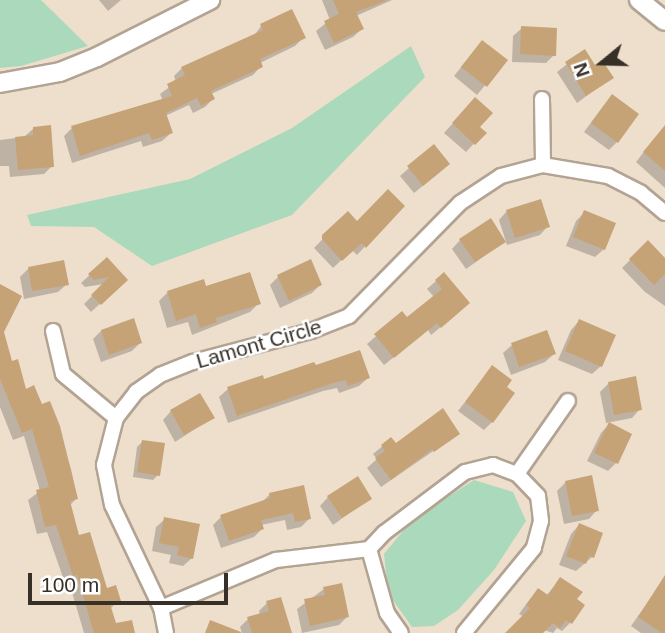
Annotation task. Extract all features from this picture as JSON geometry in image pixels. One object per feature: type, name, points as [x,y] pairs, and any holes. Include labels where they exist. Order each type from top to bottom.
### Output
[{"type":"street","points":[[639,0],[665,21]]},
{"type":"street","points":[[0,83],[60,72],[97,57],[199,2]]},
{"type":"street","points":[[542,99],[543,165]]},
{"type":"street","name":"Lamont Circle","points":[[166,633],[161,608],[112,505],[104,465],[116,418],[136,391],[160,375],[193,362],[311,331],[349,316],[460,203],[501,176],[543,165],[608,176],[641,193],[665,213]]},
{"type":"street","points":[[53,331],[63,374],[116,418]]},
{"type":"street","points":[[517,474],[568,401]]},
{"type":"street","points":[[161,608],[276,560],[369,550],[384,533],[465,472],[493,465],[517,474],[538,496],[541,521],[534,548],[464,633]]},
{"type":"street","points":[[369,550],[387,613],[401,633]]},
{"type":"green space","points":[[0,0],[41,0],[88,46],[21,66],[0,68]]},
{"type":"green space","points":[[411,46],[425,77],[292,215],[152,266],[94,227],[31,226],[27,215],[190,179],[292,128]]},
{"type":"green space","points":[[474,480],[513,492],[526,521],[494,570],[458,610],[434,626],[412,627],[388,593],[384,554],[412,520]]},
{"type":"building","points":[[333,0],[385,1],[356,12],[364,29],[334,43],[324,21],[339,14]]},
{"type":"building","points":[[292,9],[306,38],[260,59],[263,67],[211,91],[215,99],[201,106],[197,98],[166,113],[173,133],[152,140],[149,133],[80,156],[71,126],[172,96],[167,84],[185,75],[181,67],[263,30],[260,24]]},
{"type":"building","points":[[521,26],[557,28],[556,56],[520,54]]},
{"type":"building","points":[[482,40],[508,60],[487,87],[461,67]]},
{"type":"building","points":[[585,49],[595,65],[602,60],[614,78],[586,96],[565,62]]},
{"type":"building","points":[[612,94],[639,114],[618,143],[591,123]]},
{"type":"building","points":[[475,97],[493,113],[480,127],[487,133],[475,145],[452,123]]},
{"type":"building","points":[[51,125],[54,167],[18,170],[15,137],[33,135],[33,127]]},
{"type":"building","points":[[665,125],[665,171],[643,152]]},
{"type":"building","points":[[434,144],[450,164],[423,186],[407,166]]},
{"type":"building","points":[[388,189],[405,206],[366,248],[362,243],[342,261],[322,239],[322,235],[348,211],[357,221]]},
{"type":"building","points":[[541,199],[550,227],[515,238],[506,210]]},
{"type":"building","points":[[584,210],[616,223],[605,250],[573,237]]},
{"type":"building","points":[[491,218],[506,242],[475,262],[459,239]]},
{"type":"building","points":[[648,240],[665,258],[665,274],[654,285],[629,259]]},
{"type":"building","points":[[107,257],[128,280],[101,305],[91,295],[109,277],[94,280],[88,274]]},
{"type":"building","points":[[311,259],[322,285],[289,301],[277,275]]},
{"type":"building","points":[[64,260],[69,285],[32,291],[28,267]]},
{"type":"building","points":[[250,272],[261,304],[216,318],[217,322],[200,328],[196,314],[176,321],[167,291],[204,279],[206,286]]},
{"type":"building","points":[[444,272],[470,303],[441,328],[437,323],[394,358],[374,334],[402,311],[407,317],[442,289],[435,280]]},
{"type":"building","points":[[0,284],[22,296],[4,332],[12,361],[18,359],[26,389],[34,385],[42,404],[50,401],[60,426],[78,499],[70,501],[79,535],[90,532],[107,588],[116,585],[121,601],[110,604],[116,623],[132,620],[135,633],[94,633],[77,575],[73,576],[56,525],[45,527],[36,490],[49,487],[32,429],[22,433],[0,379]]},
{"type":"building","points":[[134,318],[142,343],[109,355],[101,330]]},
{"type":"building","points":[[579,319],[616,335],[602,367],[565,351]]},
{"type":"building","points":[[547,330],[556,354],[519,367],[511,343]]},
{"type":"building","points":[[360,350],[370,378],[348,386],[346,380],[333,383],[237,416],[227,387],[263,375],[264,379],[314,362],[316,365]]},
{"type":"building","points":[[492,365],[512,380],[507,387],[515,393],[493,423],[465,402]]},
{"type":"building","points":[[636,376],[642,410],[614,415],[608,382]]},
{"type":"building","points":[[200,393],[215,418],[184,435],[170,410]]},
{"type":"building","points":[[443,408],[460,434],[434,452],[432,449],[391,480],[375,458],[385,451],[381,445],[391,437],[396,443]]},
{"type":"building","points":[[609,422],[632,434],[618,464],[594,453]]},
{"type":"building","points":[[142,440],[165,443],[160,476],[137,472]]},
{"type":"building","points":[[592,475],[599,511],[572,516],[565,481]]},
{"type":"building","points":[[358,476],[372,499],[342,518],[327,496]]},
{"type":"building","points":[[304,485],[311,519],[295,522],[293,513],[261,520],[264,529],[229,541],[220,515],[270,498],[269,493]]},
{"type":"building","points":[[164,517],[200,524],[193,559],[177,555],[179,547],[159,543]]},
{"type":"building","points":[[579,523],[603,533],[594,558],[589,556],[586,564],[566,556]]},
{"type":"building","points":[[665,575],[665,633],[662,633],[638,617]]},
{"type":"building","points":[[560,577],[583,592],[577,599],[585,605],[572,624],[566,620],[560,628],[553,623],[543,633],[505,633],[530,608],[526,605],[538,588],[548,595]]},
{"type":"building","points":[[342,583],[349,617],[310,626],[304,599],[325,595],[323,587]]},
{"type":"building","points":[[281,597],[292,633],[252,633],[247,617],[269,611],[266,601]]},
{"type":"building","points":[[210,620],[241,632],[241,633],[205,633]]}]
